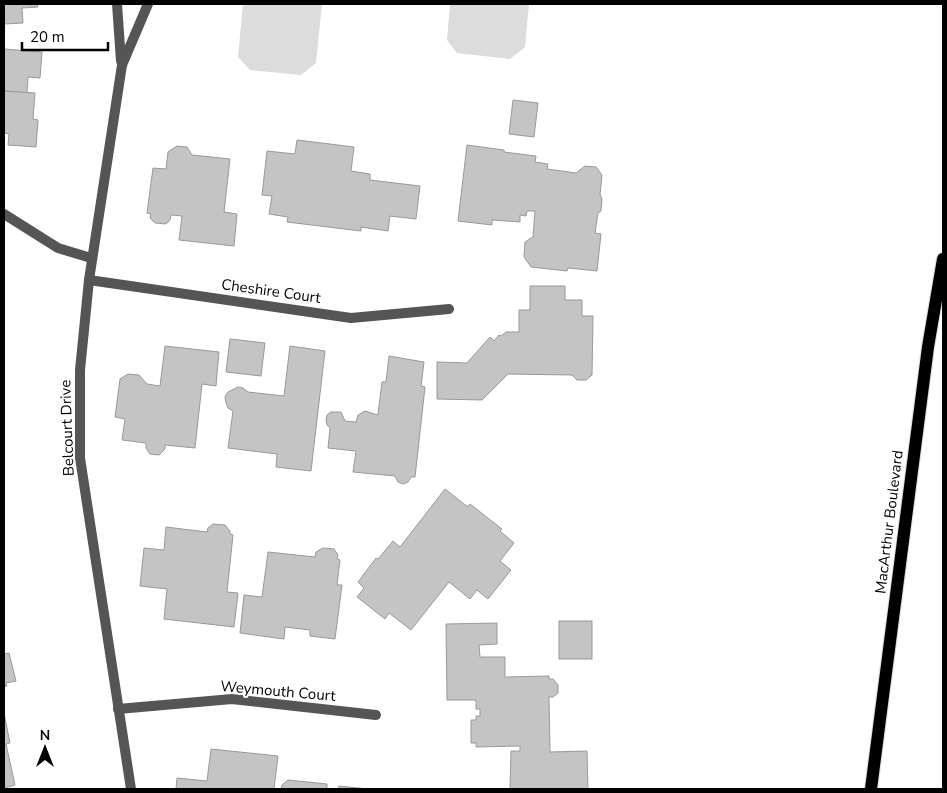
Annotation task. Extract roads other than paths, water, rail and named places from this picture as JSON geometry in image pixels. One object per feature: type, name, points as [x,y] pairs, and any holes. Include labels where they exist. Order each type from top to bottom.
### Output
[{"type":"main road","name":"MacArthur Boulevard","points":[[871,789],[928,347],[943,259]]},
{"type":"street","name":"Belcourt Drive","points":[[118,4],[122,65],[91,258],[80,370],[80,458],[131,789]]},
{"type":"street","name":"Belcourt Drive","points":[[122,65],[148,4]]},
{"type":"street","points":[[4,214],[58,248],[91,258]]},
{"type":"street","name":"Cheshire Court","points":[[89,280],[351,318],[449,309]]},
{"type":"street","name":"Weymouth Court","points":[[118,708],[232,699],[376,715]]}]
